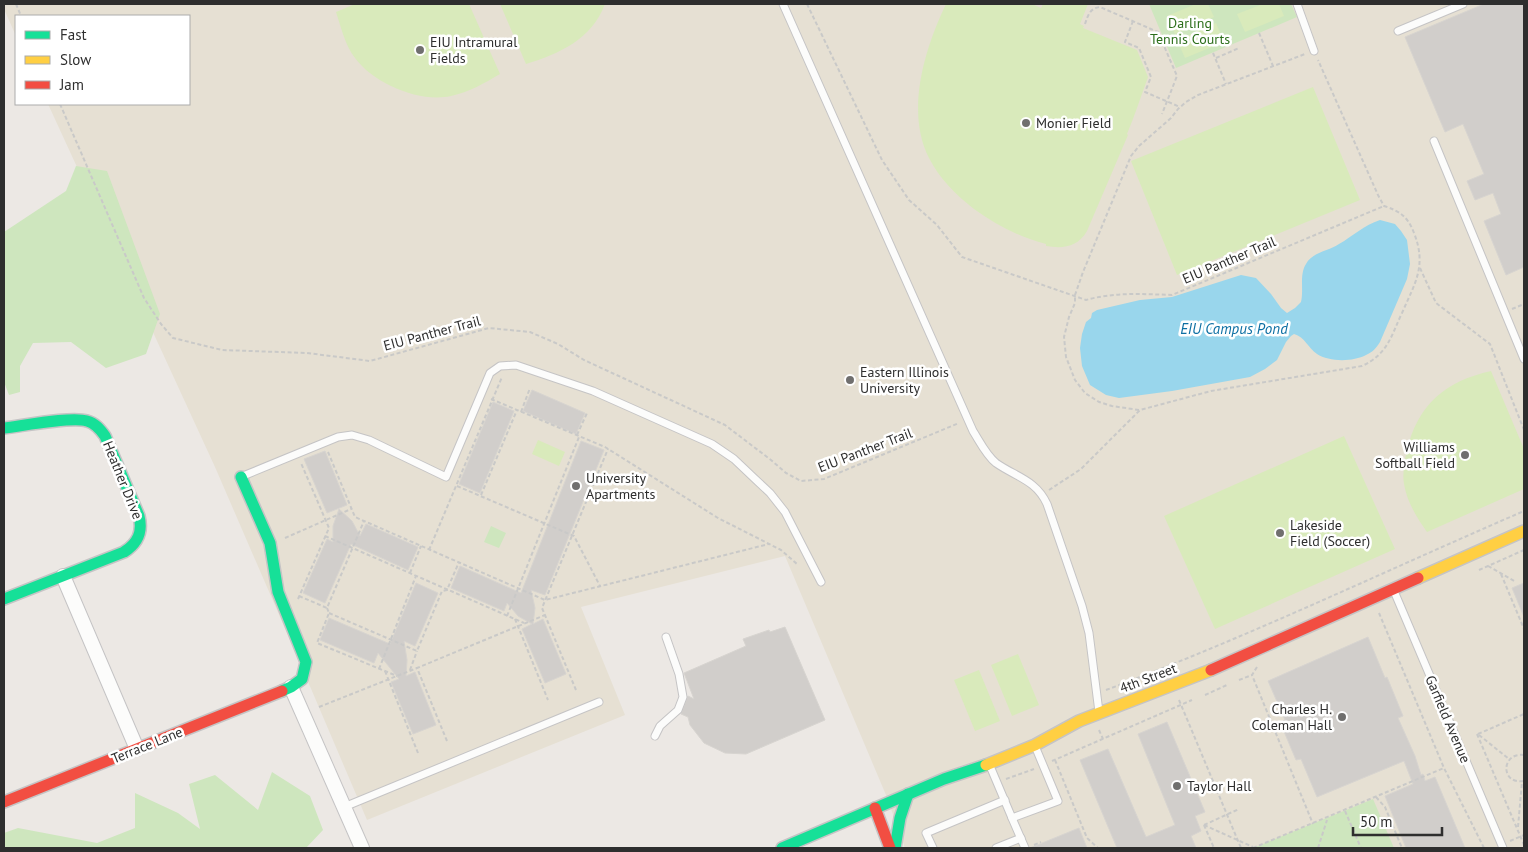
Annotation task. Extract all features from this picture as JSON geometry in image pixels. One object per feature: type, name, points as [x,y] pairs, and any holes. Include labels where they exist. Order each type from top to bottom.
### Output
[{"type":"street","name":"Heather Drive","points":[[4,428],[77,419],[93,423],[100,428],[105,436],[141,524],[141,533],[138,541],[131,548],[4,599]]},
{"type":"street","points":[[241,478],[270,543],[278,592],[306,662],[302,679],[291,687],[362,848]]},
{"type":"street","name":"4th Street","points":[[782,848],[944,779],[989,764],[1035,745],[1079,721],[1173,686],[1524,531]]},
{"type":"street","points":[[63,576],[137,749]]},
{"type":"street","name":"Terrace Lane","points":[[4,802],[291,687]]},
{"type":"street","points":[[895,848],[900,818],[908,794]]},
{"type":"street","points":[[875,808],[890,848]]},
{"type":"lane","points":[[783,4],[973,431],[987,454],[996,463],[1029,482],[1043,495],[1082,606],[1088,633],[1099,713]]},
{"type":"lane","points":[[1296,4],[1314,51]]},
{"type":"lane","points":[[1398,31],[1463,4]]},
{"type":"lane","points":[[1434,141],[1524,359]]},
{"type":"lane","points":[[241,478],[325,442],[338,437],[352,435],[369,440],[446,477],[490,372],[500,366],[516,364],[593,391],[712,444],[734,459],[770,493],[785,512],[821,582]]},
{"type":"lane","name":"Garfield Avenue","points":[[1393,589],[1503,848]]},
{"type":"lane","points":[[655,736],[660,726],[678,710],[683,697],[666,637]]},
{"type":"lane","points":[[344,807],[599,702]]},
{"type":"lane","points":[[1012,818],[1058,801],[1035,745]]},
{"type":"lane","points":[[989,764],[1025,848]]},
{"type":"lane","points":[[933,848],[926,833],[1004,800]]},
{"type":"lane","points":[[996,848],[1021,838]]},
{"type":"path","name":"EIU Panther Trail","points":[[807,4],[882,160],[909,200],[937,225],[962,257],[1086,300],[1101,295],[1172,295],[1384,206]]},
{"type":"path","points":[[1085,24],[1090,10],[1100,7],[1158,32],[1177,76],[1162,114]]},
{"type":"path","points":[[1133,21],[1125,42],[1139,48],[1151,76],[1145,92],[1180,107]]},
{"type":"path","points":[[1259,33],[1273,66]]},
{"type":"path","points":[[1216,58],[1239,48]]},
{"type":"path","points":[[1314,51],[1378,195],[1384,206],[1396,210],[1404,216],[1412,228],[1420,256],[1420,268],[1416,284],[1392,337],[1379,356],[1370,362],[1353,368],[1211,391],[1140,410],[1099,402],[1086,393],[1075,380],[1066,357],[1064,337],[1075,303],[1075,295],[1091,250],[1131,156],[1139,146],[1171,118],[1180,107],[1198,95],[1314,51]]},
{"type":"path","points":[[1213,53],[1226,84]]},
{"type":"path","name":"EIU Panther Trail","points":[[60,105],[144,298],[160,324],[173,338],[222,350],[307,353],[370,361],[489,328],[530,332],[558,344],[584,360],[725,425],[786,473],[801,481],[824,479],[968,419]]},
{"type":"path","points":[[1420,268],[1436,303],[1490,344],[1524,430]]},
{"type":"path","points":[[1505,312],[1524,304]]},
{"type":"path","points":[[429,550],[502,377]]},
{"type":"path","points":[[520,412],[530,388]]},
{"type":"path","points":[[492,400],[608,449],[718,518],[781,550],[797,564]]},
{"type":"path","points":[[480,496],[517,410]]},
{"type":"path","points":[[1043,495],[1082,469],[1140,410]]},
{"type":"path","points":[[507,616],[587,413]]},
{"type":"path","points":[[325,442],[355,517],[545,600],[769,544]]},
{"type":"path","points":[[576,690],[542,608],[608,449]]},
{"type":"path","points":[[297,454],[328,528],[298,597],[327,608],[330,613],[416,651]]},
{"type":"path","points":[[457,486],[574,536],[600,586]]},
{"type":"path","points":[[285,538],[352,509]]},
{"type":"path","points":[[1097,694],[1166,668],[1366,582],[1406,562],[1524,511]]},
{"type":"path","points":[[327,608],[364,521]]},
{"type":"path","points":[[325,536],[524,623]]},
{"type":"path","points":[[410,573],[421,546]]},
{"type":"path","points":[[409,671],[442,591],[447,590],[459,562]]},
{"type":"path","points":[[1488,566],[1516,582]]},
{"type":"path","points":[[1501,574],[1524,629]]},
{"type":"path","points":[[379,669],[416,576]]},
{"type":"path","points":[[330,613],[317,643],[396,676]]},
{"type":"path","points":[[1379,613],[1444,768],[1484,848]]},
{"type":"path","points":[[319,707],[545,615]]},
{"type":"path","points":[[515,619],[548,700]]},
{"type":"path","points":[[417,668],[447,741]]},
{"type":"path","points":[[1239,680],[1252,675],[1255,670]]},
{"type":"path","points":[[385,671],[418,753]]},
{"type":"path","points":[[1252,675],[1313,824]]},
{"type":"path","points":[[1205,695],[1227,685]]},
{"type":"path","points":[[1177,695],[1241,848]]},
{"type":"path","points":[[1001,780],[1055,760],[1192,700]]},
{"type":"path","points":[[1478,734],[1524,714]]},
{"type":"path","points":[[1098,728],[1102,739]]},
{"type":"path","points":[[1478,734],[1510,759]]},
{"type":"path","points":[[1478,734],[1524,845]]},
{"type":"path","points":[[1518,829],[1523,782],[1512,780],[1508,776],[1506,769],[1510,759],[1514,756],[1524,756]]},
{"type":"path","points":[[1055,760],[1087,838],[1098,848]]},
{"type":"path","points":[[1204,824],[1254,848],[1444,768]]},
{"type":"path","points":[[1376,797],[1385,807],[1402,848]]},
{"type":"path","points":[[1204,824],[1240,809]]},
{"type":"path","points":[[1345,810],[1361,848]]},
{"type":"path","points":[[1318,848],[1327,818]]},
{"type":"path","points":[[1204,824],[1214,848]]},
{"type":"path","points":[[1508,842],[1524,835]]},
{"type":"path","points":[[1035,848],[1034,845],[1040,842]]},
{"type":"shaded area","name":"Eastern Illinois University","points":[[4,4],[1524,4],[1524,848],[905,848],[886,795],[785,556],[581,607],[625,715],[367,820],[215,467],[48,105],[190,105],[190,15],[15,15],[15,34],[4,9]]},
{"type":"green space","name":"EIU Intramural Fields","points":[[355,4],[469,4],[500,74],[483,84],[451,96],[426,97],[398,89],[374,76],[363,67],[355,58],[346,42],[336,12]]},
{"type":"green space","name":"EIU Intramural Fields","points":[[500,4],[605,4],[592,27],[583,36],[562,50],[526,64]]},
{"type":"green space","name":"Monier Field","points":[[946,4],[1032,4],[1041,8],[1043,4],[1088,4],[1080,24],[1084,26],[1083,28],[1137,50],[1148,77],[1128,135],[1087,231],[1075,244],[1064,247],[1046,246],[1046,244],[1017,234],[991,220],[954,192],[929,158],[922,140],[918,100],[925,60],[938,21]]},
{"type":"green space","name":"Darling Tennis Courts","points":[[1149,4],[1291,4],[1297,17],[1176,68]]},
{"type":"green space","points":[[1196,4],[1208,4],[1214,17],[1175,34],[1167,16]]},
{"type":"green space","points":[[1263,4],[1279,4],[1284,16],[1245,32],[1237,14]]},
{"type":"green space","points":[[1216,23],[1224,42],[1185,58],[1177,40]]},
{"type":"green space","points":[[1313,87],[1360,200],[1177,275],[1131,161]]},
{"type":"green space","points":[[76,166],[107,171],[160,314],[146,354],[106,368],[71,342],[33,343],[20,366],[20,392],[9,395],[4,382],[4,232],[66,191]]},
{"type":"green space","name":"Williams Softball Field","points":[[1491,371],[1524,449],[1524,489],[1427,532],[1407,497],[1404,484],[1405,462],[1412,434],[1418,420],[1436,397],[1460,381]]},
{"type":"green space","name":"Lakeside Field (Soccer)","points":[[1344,436],[1395,549],[1215,629],[1164,516]]},
{"type":"green space","points":[[538,440],[565,452],[559,466],[532,454]]},
{"type":"green space","points":[[491,526],[506,533],[499,548],[484,542]]},
{"type":"green space","points":[[1018,654],[1039,705],[1012,716],[991,665]]},
{"type":"green space","points":[[979,670],[1000,721],[975,731],[954,680]]},
{"type":"green space","points":[[272,772],[310,796],[323,830],[306,848],[4,848],[4,833],[18,828],[97,843],[135,828],[135,793],[178,813],[200,829],[189,784],[215,775],[258,810]]},
{"type":"green space","points":[[1373,799],[1394,848],[1253,848]]},
{"type":"water","name":"EIU Campus Pond","points":[[1380,220],[1395,224],[1401,231],[1407,240],[1410,264],[1407,279],[1380,342],[1368,354],[1348,360],[1328,359],[1317,354],[1298,335],[1294,334],[1286,342],[1277,360],[1250,377],[1119,398],[1106,395],[1090,385],[1082,366],[1080,348],[1086,322],[1091,318],[1092,313],[1097,310],[1140,300],[1172,297],[1241,275],[1256,278],[1287,313],[1301,302],[1304,268],[1312,257]]},
{"type":"building","points":[[1484,4],[1524,4],[1524,267],[1506,275],[1484,221],[1501,214],[1493,193],[1475,200],[1467,181],[1484,174],[1463,124],[1445,132],[1405,37]]},
{"type":"building","name":"University Apartments","points":[[532,390],[585,413],[576,434],[523,411]]},
{"type":"building","points":[[493,402],[514,411],[480,493],[459,484]]},
{"type":"building","points":[[581,441],[604,450],[545,595],[531,590],[535,608],[533,624],[543,619],[566,674],[545,683],[522,629],[532,624],[518,616],[507,603],[504,611],[451,588],[460,566],[521,593]]},
{"type":"building","points":[[325,451],[347,505],[327,513],[304,459]]},
{"type":"building","points":[[339,509],[352,521],[360,536],[366,524],[418,547],[408,570],[351,544],[325,603],[303,593],[327,539],[333,542],[333,526]]},
{"type":"building","points":[[416,583],[438,593],[415,646],[404,641],[407,660],[406,676],[415,672],[436,725],[413,734],[391,682],[399,679],[378,653],[374,663],[320,640],[329,618],[390,644]]},
{"type":"building","points":[[1524,583],[1524,617],[1512,588]]},
{"type":"building","points":[[785,627],[825,720],[746,754],[725,753],[704,743],[690,725],[688,717],[681,714],[688,696],[694,699],[684,673],[746,646],[743,639],[769,630],[770,632]]},
{"type":"building","name":"Charles H. Coleman Hall","points":[[1368,637],[1403,716],[1398,718],[1415,756],[1421,775],[1423,774],[1425,781],[1435,777],[1465,848],[1406,848],[1385,796],[1413,784],[1404,761],[1317,797],[1301,759],[1296,760],[1280,722],[1285,720],[1268,681]]},
{"type":"building","name":"Taylor Hall","points":[[1167,722],[1205,812],[1195,816],[1201,831],[1191,836],[1196,848],[1117,848],[1080,760],[1108,749],[1146,837],[1175,825],[1138,734]]},
{"type":"building","points":[[1079,828],[1087,848],[1030,848]]},
{"type":"traffic: fast","points":[[4,428],[70,420],[87,421],[95,425],[105,436],[140,522],[140,532],[136,541],[124,552],[4,599]]},
{"type":"traffic: fast","points":[[241,477],[270,543],[278,592],[306,662],[302,679],[282,691]]},
{"type":"traffic: fast","points":[[782,848],[944,779],[986,765]]},
{"type":"traffic: fast","points":[[895,848],[900,818],[908,794]]},
{"type":"traffic: slow","points":[[1418,578],[1524,531]]},
{"type":"traffic: slow","points":[[986,765],[1035,745],[1079,721],[1211,670]]},
{"type":"traffic: jam","points":[[1211,670],[1418,578]]},
{"type":"traffic: jam","points":[[4,802],[282,691]]},
{"type":"traffic: jam","points":[[875,808],[890,848]]},
{"type":"place","name":"EIU Intramural Fields","points":[[420,50]]},
{"type":"place","name":"Monier Field","points":[[1026,123]]},
{"type":"place","name":"Eastern Illinois University","points":[[850,380]]},
{"type":"place","name":"Williams Softball Field","points":[[1465,455]]},
{"type":"place","name":"University Apartments","points":[[576,486]]},
{"type":"place","name":"Lakeside Field (Soccer)","points":[[1280,533]]},
{"type":"place","name":"Charles H. Coleman Hall","points":[[1342,717]]},
{"type":"place","name":"Taylor Hall","points":[[1177,786]]}]
